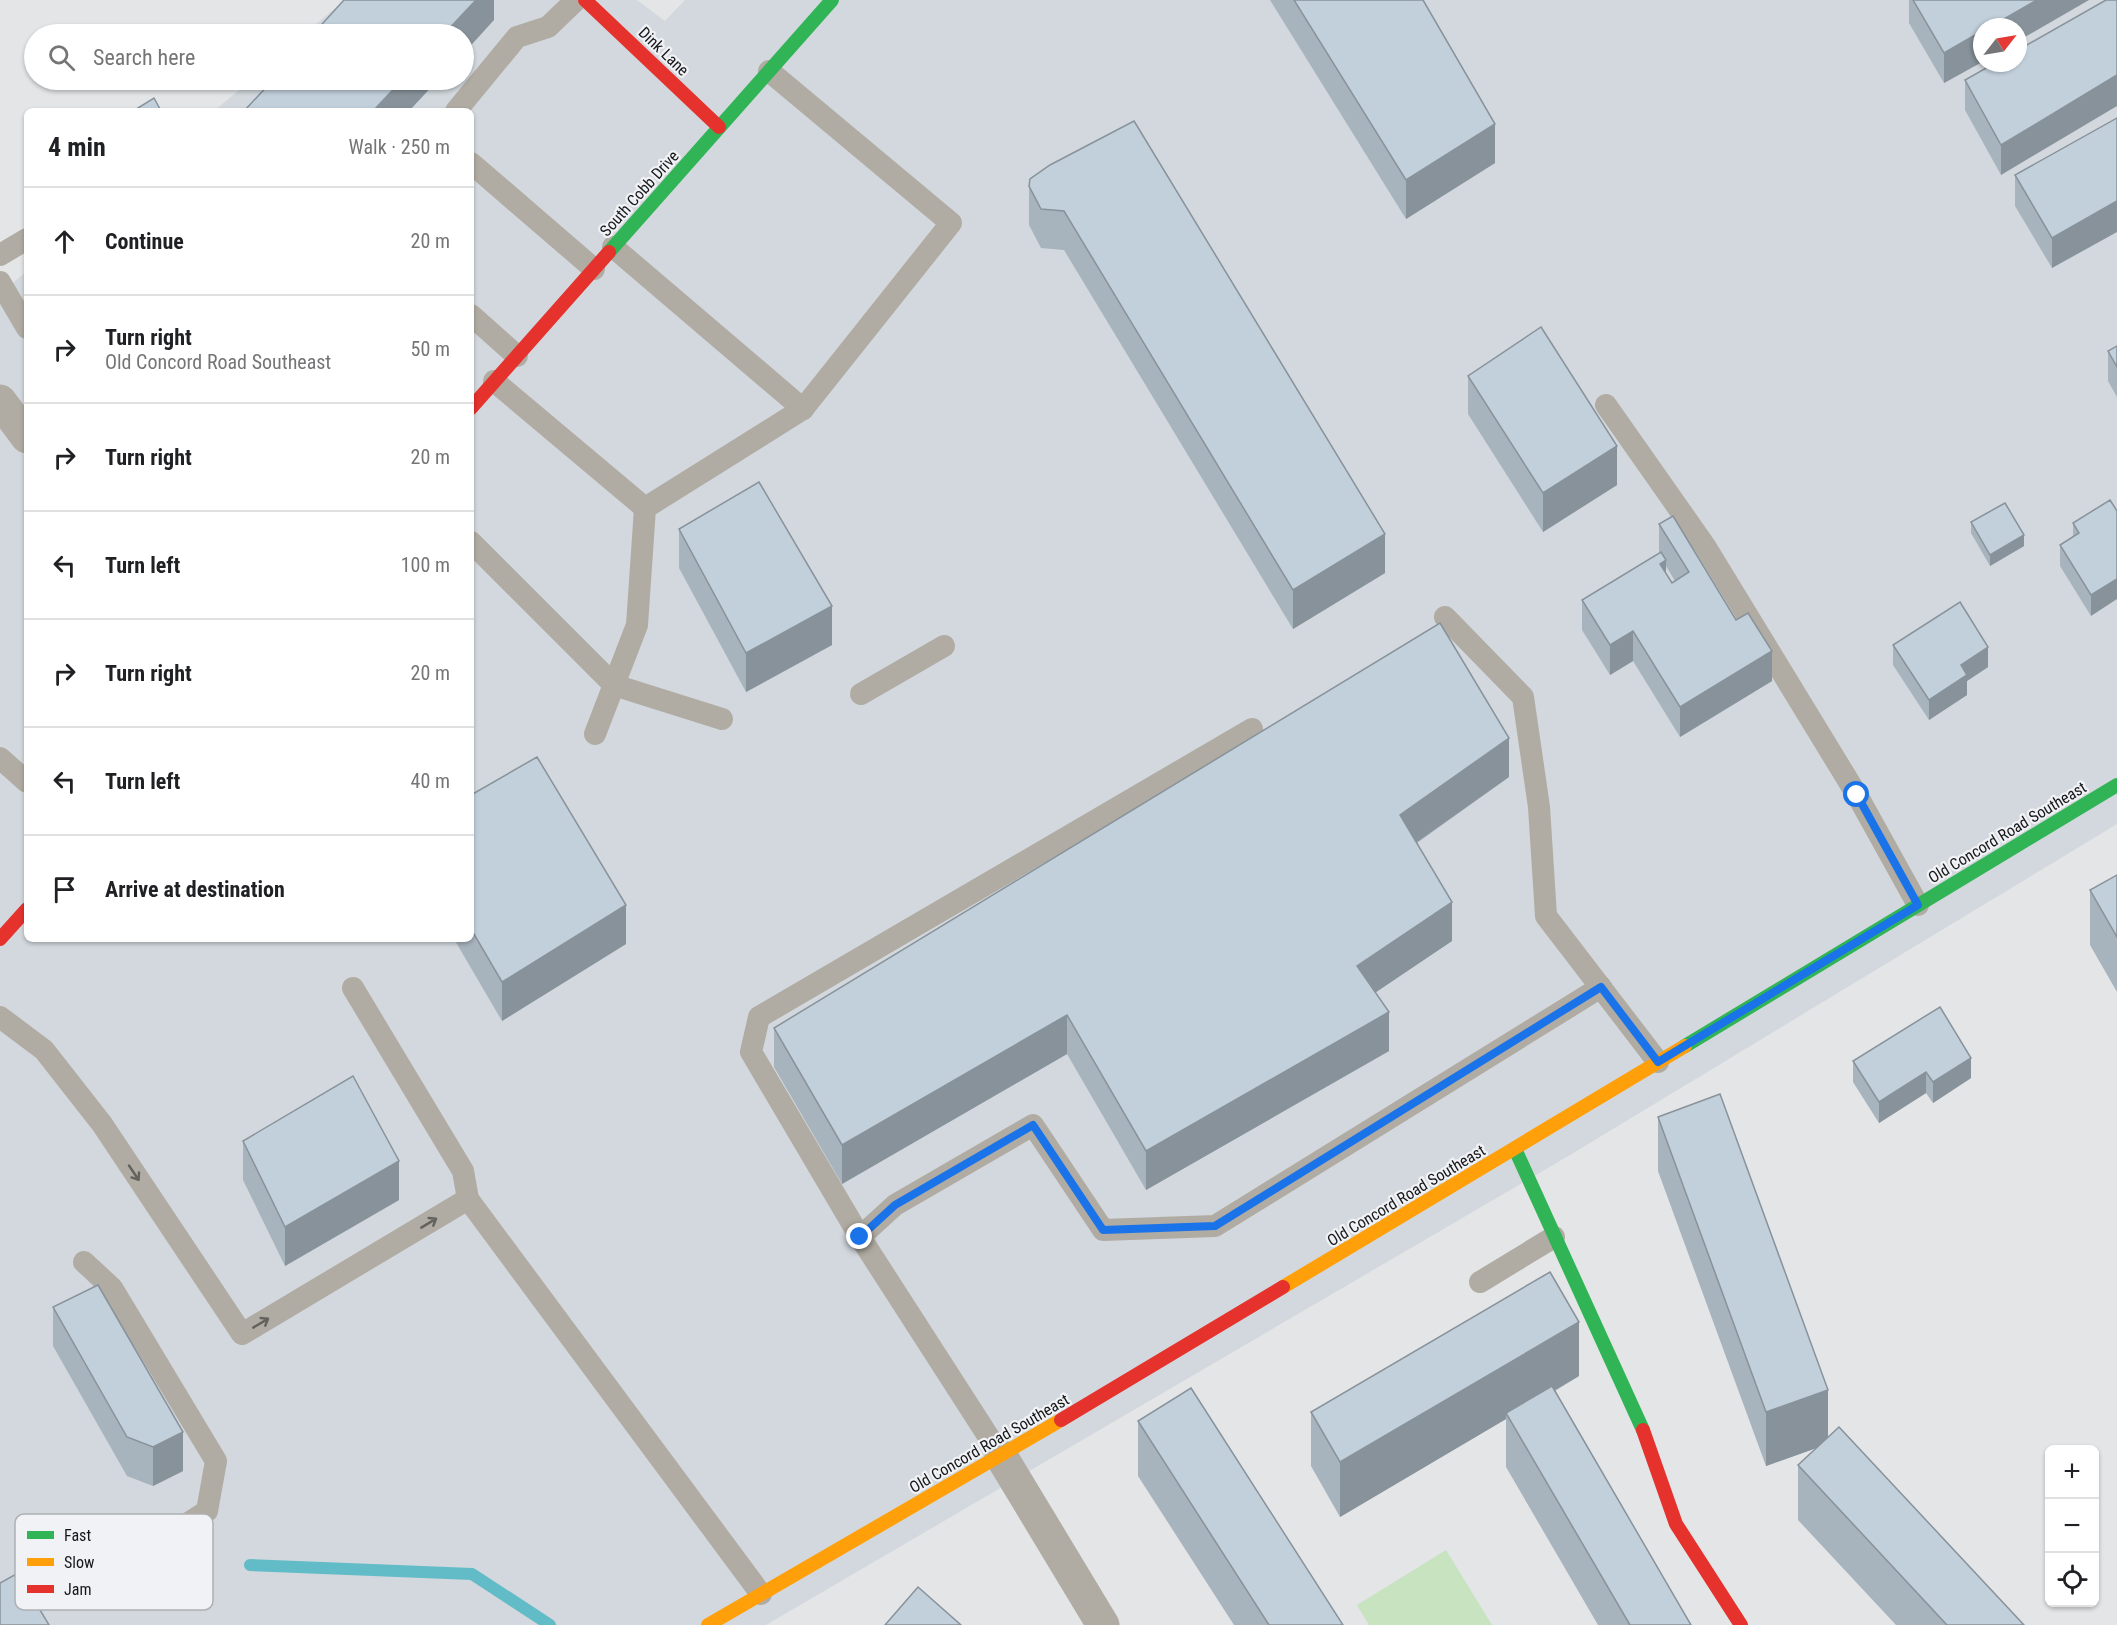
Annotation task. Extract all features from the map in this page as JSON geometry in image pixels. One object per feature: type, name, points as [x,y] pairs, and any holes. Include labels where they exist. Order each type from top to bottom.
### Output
[{"type":"street","name":"Dink Lane","points":[[585,0],[719,127]]},
{"type":"street","name":"South Cobb Drive","points":[[474,404],[832,0]]},
{"type":"street","points":[[0,400],[24,433]]},
{"type":"street","name":"Old Concord Road Southeast","points":[[708,1625],[1001,1456],[2117,785]]},
{"type":"street","points":[[1,938],[24,912]]},
{"type":"street","points":[[1515,1149],[1646,1437],[1676,1524],[1741,1625]]},
{"type":"street","points":[[1001,1456],[1103,1625]]},
{"type":"lane","points":[[474,89],[517,37],[548,27],[576,0]]},
{"type":"lane","points":[[645,508],[803,409],[951,223],[769,71]]},
{"type":"lane","points":[[458,108],[473,90]]},
{"type":"lane","points":[[474,166],[594,269]]},
{"type":"lane","points":[[0,255],[24,241]]},
{"type":"lane","points":[[613,247],[803,409]]},
{"type":"lane","points":[[0,282],[24,323]]},
{"type":"lane","points":[[474,318],[517,356]]},
{"type":"lane","points":[[494,381],[645,508]]},
{"type":"lane","points":[[1606,405],[1706,546],[1857,795],[1918,905]]},
{"type":"lane","points":[[595,734],[637,625],[645,508]]},
{"type":"lane","points":[[474,545],[614,685],[722,719]]},
{"type":"lane","points":[[1445,617],[1523,697],[1539,807],[1546,916],[1658,1062]]},
{"type":"lane","points":[[861,694],[944,646]]},
{"type":"lane","points":[[1001,1456],[860,1237],[751,1052],[759,1017],[1252,729]]},
{"type":"lane","points":[[0,758],[24,779]]},
{"type":"lane","points":[[860,1237],[895,1205],[1033,1125],[1103,1230],[1215,1226],[1601,987]]},
{"type":"lane","points":[[353,988],[463,1171],[468,1199],[761,1594]]},
{"type":"lane","points":[[0,1017],[44,1050],[102,1124],[242,1334],[468,1199]]},
{"type":"lane","points":[[1479,1282],[1554,1237]]},
{"type":"lane","points":[[84,1262],[112,1288],[216,1461],[207,1511],[202,1514]]},
{"type":"shaded area","points":[[345,0],[637,0],[665,21],[685,0],[2117,0],[2117,824],[1570,1155],[766,1625],[0,1625],[0,294],[24,274],[24,942],[474,942],[474,108],[218,108],[239,90],[474,90],[474,24],[316,24]]},
{"type":"green space","points":[[1446,1550],[1492,1625],[1369,1625],[1357,1605]]},
{"type":"building","points":[[344,0],[476,0],[453,24],[322,24]]},
{"type":"building","points":[[1294,0],[1423,0],[1495,124],[1406,180]]},
{"type":"building","points":[[1913,0],[2037,0],[2006,18],[1973,18],[1973,36],[1944,53]]},
{"type":"building","points":[[2106,0],[2117,0],[2117,75],[2001,145],[1965,80],[1979,72],[2027,72],[2027,45]]},
{"type":"building","points":[[264,90],[393,90],[376,108],[247,108]]},
{"type":"building","points":[[154,98],[159,108],[138,108]]},
{"type":"building","points":[[2117,118],[2117,201],[2052,238],[2015,175]]},
{"type":"building","points":[[1134,121],[1385,534],[1293,590],[1064,211],[1041,209],[1029,186],[1030,179],[1050,165]]},
{"type":"building","points":[[1541,327],[1617,446],[1543,493],[1468,376]]},
{"type":"building","points":[[2117,346],[2117,367],[2108,351]]},
{"type":"building","points":[[759,482],[832,606],[746,653],[679,529]]},
{"type":"building","points":[[2110,500],[2117,511],[2117,579],[2091,595],[2060,545],[2079,533],[2073,523]]},
{"type":"building","points":[[2005,503],[2024,535],[1990,555],[1971,522]]},
{"type":"building","points":[[1673,516],[1736,620],[1748,613],[1772,651],[1680,707],[1633,631],[1610,645],[1582,600],[1661,552],[1666,560],[1660,564],[1672,583],[1689,572],[1659,524]]},
{"type":"building","points":[[1960,602],[1988,647],[1961,665],[1967,675],[1929,700],[1893,645]]},
{"type":"building","points":[[1440,623],[1509,738],[1400,815],[1452,902],[1357,966],[1389,1012],[1146,1151],[1067,1015],[842,1145],[774,1028]]},
{"type":"building","points":[[537,757],[626,905],[502,982],[474,934],[474,793]]},
{"type":"building","points":[[2117,875],[2117,937],[2090,890]]},
{"type":"building","points":[[1940,1007],[1971,1058],[1933,1082],[1926,1072],[1879,1102],[1853,1061]]},
{"type":"building","points":[[353,1076],[399,1161],[285,1227],[243,1141]]},
{"type":"building","points":[[1720,1094],[1828,1390],[1766,1412],[1658,1117]]},
{"type":"building","points":[[1550,1272],[1579,1322],[1340,1462],[1311,1412]]},
{"type":"building","points":[[98,1285],[183,1432],[153,1447],[127,1437],[53,1307]]},
{"type":"building","points":[[1552,1386],[1691,1625],[1630,1625],[1506,1413]]},
{"type":"building","points":[[1191,1388],[1343,1625],[1269,1625],[1138,1421]]},
{"type":"building","points":[[1839,1427],[2024,1625],[1947,1625],[1798,1465]]},
{"type":"building","points":[[15,1575],[15,1610],[40,1610],[49,1625],[0,1625],[0,1583]]},
{"type":"building","points":[[918,1587],[961,1625],[885,1625]]},
{"type":"waterway","points":[[250,1565],[472,1574],[550,1625]]},
{"type":"traffic: fast","points":[[609,252],[832,0]]},
{"type":"traffic: fast","points":[[1685,1046],[2117,785]]},
{"type":"traffic: fast","points":[[1515,1149],[1643,1430]]},
{"type":"traffic: slow","points":[[1283,1287],[1685,1046]]},
{"type":"traffic: slow","points":[[708,1625],[1061,1420]]},
{"type":"traffic: jam","points":[[585,0],[719,127]]},
{"type":"traffic: jam","points":[[474,405],[609,252]]},
{"type":"traffic: jam","points":[[0,939],[24,912]]},
{"type":"traffic: jam","points":[[1061,1420],[1283,1287]]},
{"type":"traffic: jam","points":[[1643,1430],[1676,1524],[1741,1625]]},
{"type":"route","points":[[860,1237],[895,1205],[1033,1125],[1103,1230],[1215,1226],[1601,987],[1658,1062],[1918,905],[1857,795]]}]
